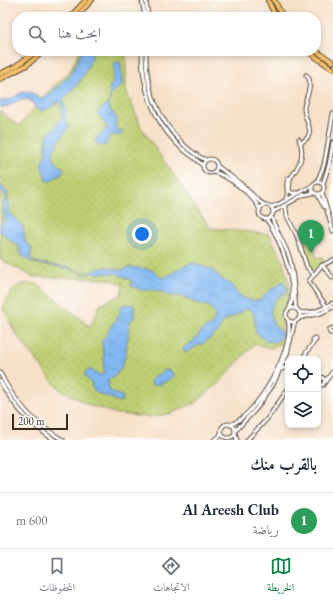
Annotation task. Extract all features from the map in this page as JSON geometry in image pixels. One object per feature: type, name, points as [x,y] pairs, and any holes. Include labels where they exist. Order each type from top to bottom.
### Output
[{"type":"main road","points":[[75,12],[86,0]]},
{"type":"main road","points":[[81,12],[92,0]]},
{"type":"main road","points":[[268,0],[274,12]]},
{"type":"main road","points":[[274,0],[280,12]]},
{"type":"main road","points":[[321,54],[332,61]]},
{"type":"main road","points":[[0,74],[20,64],[30,56]]},
{"type":"main road","points":[[0,79],[27,65],[38,56]]},
{"type":"main road","points":[[314,56],[333,69]]},
{"type":"main road","points":[[327,66],[333,73]]},
{"type":"street","points":[[142,0],[144,12]]},
{"type":"street","points":[[146,0],[147,12]]},
{"type":"street","points":[[142,56],[146,89],[159,120],[177,143],[203,166],[206,172],[221,174],[241,189],[256,204],[260,210],[261,216],[270,224],[277,237],[287,265],[292,294],[292,304],[286,314],[290,327],[285,348],[273,378],[263,395],[247,414],[236,422],[224,426],[222,428],[222,433],[214,440]]},
{"type":"street","points":[[146,56],[146,72],[152,94],[158,111],[168,126]]},
{"type":"street","points":[[300,143],[307,139],[310,132],[304,111],[310,82],[310,79],[306,76]]},
{"type":"street","points":[[159,120],[162,120],[186,147],[201,158],[214,161],[216,166],[241,184],[259,201],[271,207],[300,193],[317,182],[323,168],[333,114]]},
{"type":"street","points":[[285,200],[288,195],[286,188],[289,179],[302,157],[299,139]]},
{"type":"street","points":[[333,142],[322,193],[333,231]]},
{"type":"street","points":[[203,166],[207,160]]},
{"type":"street","points":[[213,172],[216,166]]},
{"type":"street","points":[[289,179],[290,192],[300,193]]},
{"type":"street","points":[[317,182],[323,184]]},
{"type":"street","points":[[312,186],[311,189],[314,193]]},
{"type":"street","points":[[266,219],[271,216],[273,212],[304,194],[322,193]]},
{"type":"street","points":[[318,194],[327,212]]},
{"type":"street","points":[[286,210],[290,202]]},
{"type":"street","points":[[260,210],[261,207],[265,205]]},
{"type":"street","points":[[283,206],[286,207],[286,214],[295,231],[309,271],[315,274]]},
{"type":"street","points":[[271,207],[273,212]]},
{"type":"street","points":[[271,216],[290,259],[299,318]]},
{"type":"street","points":[[327,307],[309,281],[322,265],[332,261]]},
{"type":"street","points":[[322,265],[333,278]]},
{"type":"street","points":[[289,309],[298,310],[305,313],[327,307],[333,303]]},
{"type":"street","points":[[287,356],[296,321],[299,318],[321,313],[333,307]]},
{"type":"street","points":[[288,320],[296,321]]},
{"type":"street","points":[[333,328],[329,329],[329,331],[330,334],[333,333]]},
{"type":"street","points":[[304,356],[314,342]]},
{"type":"street","points":[[223,440],[233,436],[238,426],[252,414],[265,398],[285,360]]},
{"type":"street","points":[[281,369],[285,367]]},
{"type":"street","points":[[321,386],[323,385],[333,371]]},
{"type":"street","points":[[0,372],[13,395],[27,412],[43,427],[63,440]]},
{"type":"street","points":[[324,382],[323,377],[330,375]]},
{"type":"street","points":[[0,381],[10,398],[26,417],[55,440]]},
{"type":"street","points":[[247,440],[267,419],[286,392]]},
{"type":"street","points":[[222,433],[224,437],[237,440],[234,428],[230,425]]},
{"type":"green space","points":[[77,56],[126,56],[126,90],[141,127],[210,228],[269,234],[282,259],[289,282],[280,344],[271,348],[254,344],[218,384],[195,403],[172,413],[151,417],[117,414],[88,405],[58,388],[16,334],[3,308],[11,292],[15,288],[24,284],[37,284],[90,327],[100,305],[121,295],[123,284],[109,279],[33,277],[0,259],[0,110],[19,126],[46,94],[70,71]]},
{"type":"green space","points":[[307,231],[315,244],[316,258],[322,257],[324,263],[313,270],[307,262],[305,249],[298,235]]},
{"type":"water","points":[[80,56],[92,56],[82,78],[63,100],[66,111],[65,120],[69,126],[55,147],[53,158],[64,170],[61,175],[55,177],[50,182],[45,179],[45,174],[41,165],[45,156],[47,135],[56,127],[58,121],[62,118],[61,102],[60,101],[43,110],[39,110],[32,102],[28,100],[23,99],[6,107],[0,107],[0,101],[11,99],[20,93],[28,91],[41,98],[49,95],[71,74]]},
{"type":"water","points":[[116,62],[120,62],[121,64],[122,86],[112,92],[108,107],[117,118],[115,126],[118,130],[122,131],[122,134],[110,135],[106,144],[103,146],[97,144],[95,141],[96,138],[106,130],[107,126],[99,116],[98,112],[101,108],[106,106],[110,99],[109,88],[112,84],[114,65]]},
{"type":"water","points":[[0,184],[7,192],[10,214],[23,226],[25,241],[32,249],[30,257],[34,262],[71,268],[75,271],[34,263],[22,256],[18,245],[13,243],[0,232],[0,225],[5,220],[3,205],[6,199],[5,194],[0,190]]},
{"type":"water","points":[[193,263],[212,270],[223,280],[231,284],[235,291],[246,299],[254,301],[261,301],[270,290],[284,281],[288,290],[275,300],[271,307],[271,314],[273,324],[284,335],[275,342],[266,341],[257,333],[254,315],[246,308],[237,315],[222,322],[218,332],[204,343],[185,352],[183,348],[194,341],[202,331],[213,323],[215,315],[212,309],[208,306],[193,302],[183,296],[171,296],[157,290],[142,290],[133,287],[130,285],[132,283],[131,280],[118,274],[83,274],[79,272],[90,273],[91,271],[105,267],[121,270],[131,267],[152,270],[160,277],[164,278],[184,266]]},
{"type":"water","points":[[125,304],[134,305],[134,317],[130,321],[123,363],[115,376],[108,380],[110,391],[123,397],[120,402],[97,393],[92,388],[92,384],[84,375],[86,371],[90,370],[100,375],[104,374],[102,340],[118,317],[121,306]]},
{"type":"water","points":[[164,370],[172,372],[174,374],[173,377],[161,384],[152,385],[151,380]]},
{"type":"place","name":"Al Areesh Club","points":[[311,253]]}]
